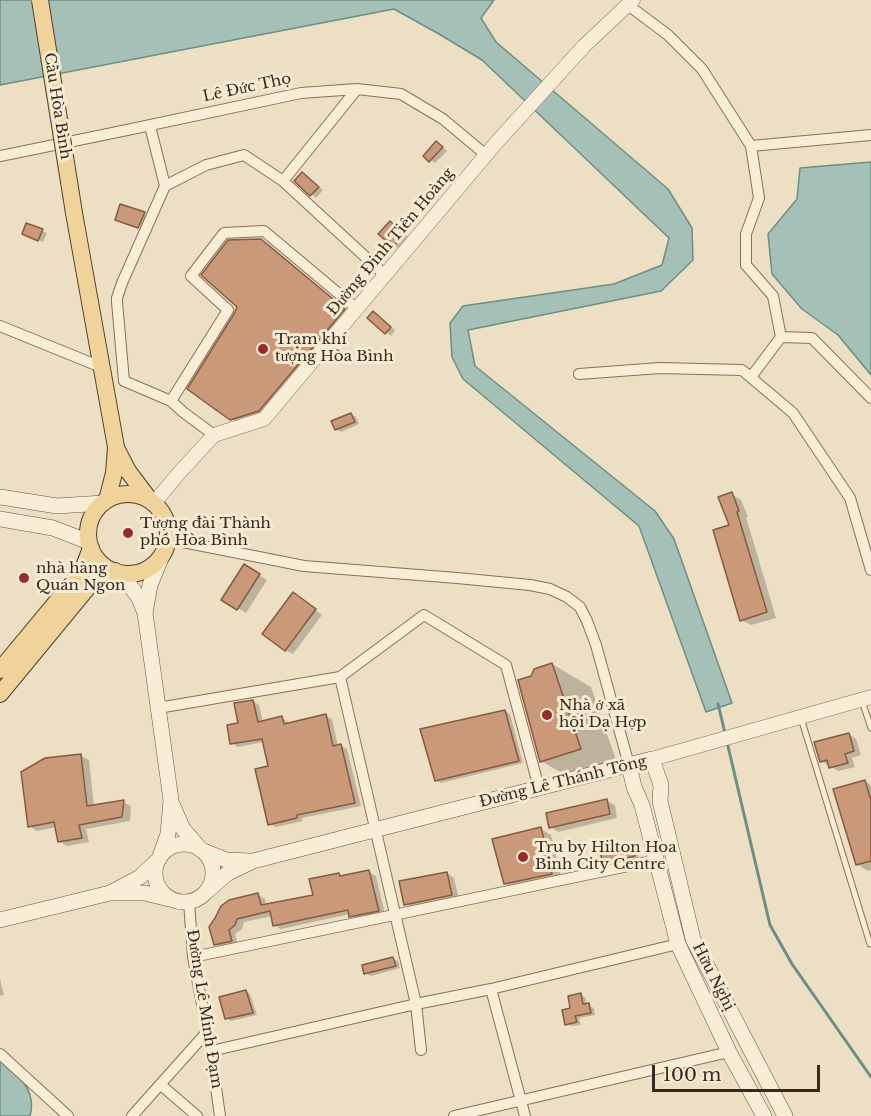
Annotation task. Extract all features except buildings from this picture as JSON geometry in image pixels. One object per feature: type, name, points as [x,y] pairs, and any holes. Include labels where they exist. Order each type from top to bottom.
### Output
[{"type":"main road","name":"Cầu Hòa Bình","points":[[40,0],[74,213],[116,447]]},
{"type":"main road","points":[[105,501],[114,473],[116,447]]},
{"type":"main road","points":[[116,447],[128,471],[159,508],[166,520],[168,539],[150,585],[145,613]]},
{"type":"main road","points":[[152,502],[140,496],[117,495],[105,501],[95,511],[88,531],[90,545],[100,562],[118,572],[132,574],[143,571],[153,566],[160,558]]},
{"type":"main road","points":[[0,497],[57,506],[105,501]]},
{"type":"main road","points":[[0,519],[53,528],[90,545]]},
{"type":"main road","points":[[1,668],[78,576],[83,569],[90,545]]},
{"type":"main road","points":[[118,572],[139,598],[145,613],[171,800],[168,834],[155,867],[155,877],[157,886],[170,899]]},
{"type":"main road","points":[[0,694],[89,586],[103,576],[118,572]]},
{"type":"main road","name":"Đường Lê Thánh Tông","points":[[206,892],[228,873],[253,861],[652,759]]},
{"type":"main road","name":"Hữu Nghị","points":[[652,759],[661,785],[660,801],[693,939],[784,1116]]},
{"type":"main road","name":"Hữu Nghị","points":[[629,765],[634,787],[642,805],[678,944],[729,1052],[764,1116]]},
{"type":"main road","points":[[0,920],[110,893],[145,893],[180,902],[198,899],[211,884],[212,865],[183,829],[171,800]]},
{"type":"main road","points":[[110,893],[140,877],[165,851],[173,846],[182,844],[201,850]]},
{"type":"main road","name":"Đường Lê Thánh Tông","points":[[201,850],[226,860],[253,861]]},
{"type":"main road","points":[[705,1000],[720,992]]},
{"type":"street","name":"Đường Đinh Tiên Hoàng","points":[[152,502],[214,435],[264,419],[496,143],[584,46],[630,2]]},
{"type":"street","points":[[630,2],[702,69],[751,146],[759,198],[746,234],[746,265],[773,296],[781,337],[751,377]]},
{"type":"street","points":[[283,181],[357,89]]},
{"type":"street","name":"Lê Đức Thọ","points":[[0,156],[301,93],[357,89],[401,94],[444,119],[486,155]]},
{"type":"street","points":[[150,126],[165,186],[117,298],[124,381],[171,401],[214,435]]},
{"type":"street","points":[[751,146],[871,135]]},
{"type":"street","points":[[165,186],[206,165],[244,155],[283,181],[385,275]]},
{"type":"street","points":[[171,401],[228,310],[190,276],[224,233],[264,231],[357,309]]},
{"type":"street","points":[[0,326],[101,367]]},
{"type":"street","points":[[781,337],[812,338],[871,398]]},
{"type":"street","points":[[579,374],[672,368],[742,370],[794,413],[850,498],[870,563]]},
{"type":"street","points":[[168,539],[304,566],[520,584],[549,589],[567,597],[580,606],[593,637],[629,765]]},
{"type":"street","points":[[158,708],[340,677],[424,615],[506,665],[539,788]]},
{"type":"street","points":[[340,677],[416,1004],[421,1050]]},
{"type":"street","name":"Đường Lê Thánh Tông","points":[[652,759],[866,698]]},
{"type":"street","points":[[194,957],[657,860]]},
{"type":"street","name":"Đường Lê Minh Đạm","points":[[189,902],[194,957],[220,1116]]},
{"type":"street","points":[[211,1051],[491,989],[678,944]]},
{"type":"street","points":[[491,989],[525,1116]]},
{"type":"street","points":[[132,1116],[207,1032]]},
{"type":"street","points":[[454,1116],[729,1052]]},
{"type":"street","points":[[0,1054],[68,1116]]},
{"type":"street","points":[[161,1085],[197,1116]]},
{"type":"lane","points":[[866,698],[871,728]]},
{"type":"lane","points":[[801,717],[870,944]]},
{"type":"water","points":[[0,0],[494,0],[481,18],[496,42],[668,189],[692,228],[693,260],[661,291],[468,330],[475,366],[655,511],[674,539],[732,703],[706,712],[639,526],[463,379],[452,357],[450,323],[463,306],[614,284],[662,265],[669,238],[482,60],[394,9],[0,85]]},
{"type":"water","points":[[871,162],[871,375],[838,335],[802,309],[772,274],[768,234],[797,199],[800,168]]},
{"type":"water","points":[[0,1061],[20,1078],[29,1091],[32,1107],[30,1116],[0,1116]]},
{"type":"waterway","points":[[718,704],[725,733]]},
{"type":"waterway","points":[[727,742],[770,925],[792,964],[871,1077]]},
{"type":"place","name":"Trạm khí tượng Hòa Bình","points":[[263,349]]},
{"type":"place","name":"Tượng đài Thành phố Hòa Bình","points":[[128,533]]},
{"type":"place","name":"nhà hàng Quán Ngon","points":[[24,578]]},
{"type":"place","name":"Nhà ở xã hội Dạ Hợp","points":[[547,715]]},
{"type":"place","name":"Tru by Hilton Hoa Binh City Centre","points":[[523,857]]}]
